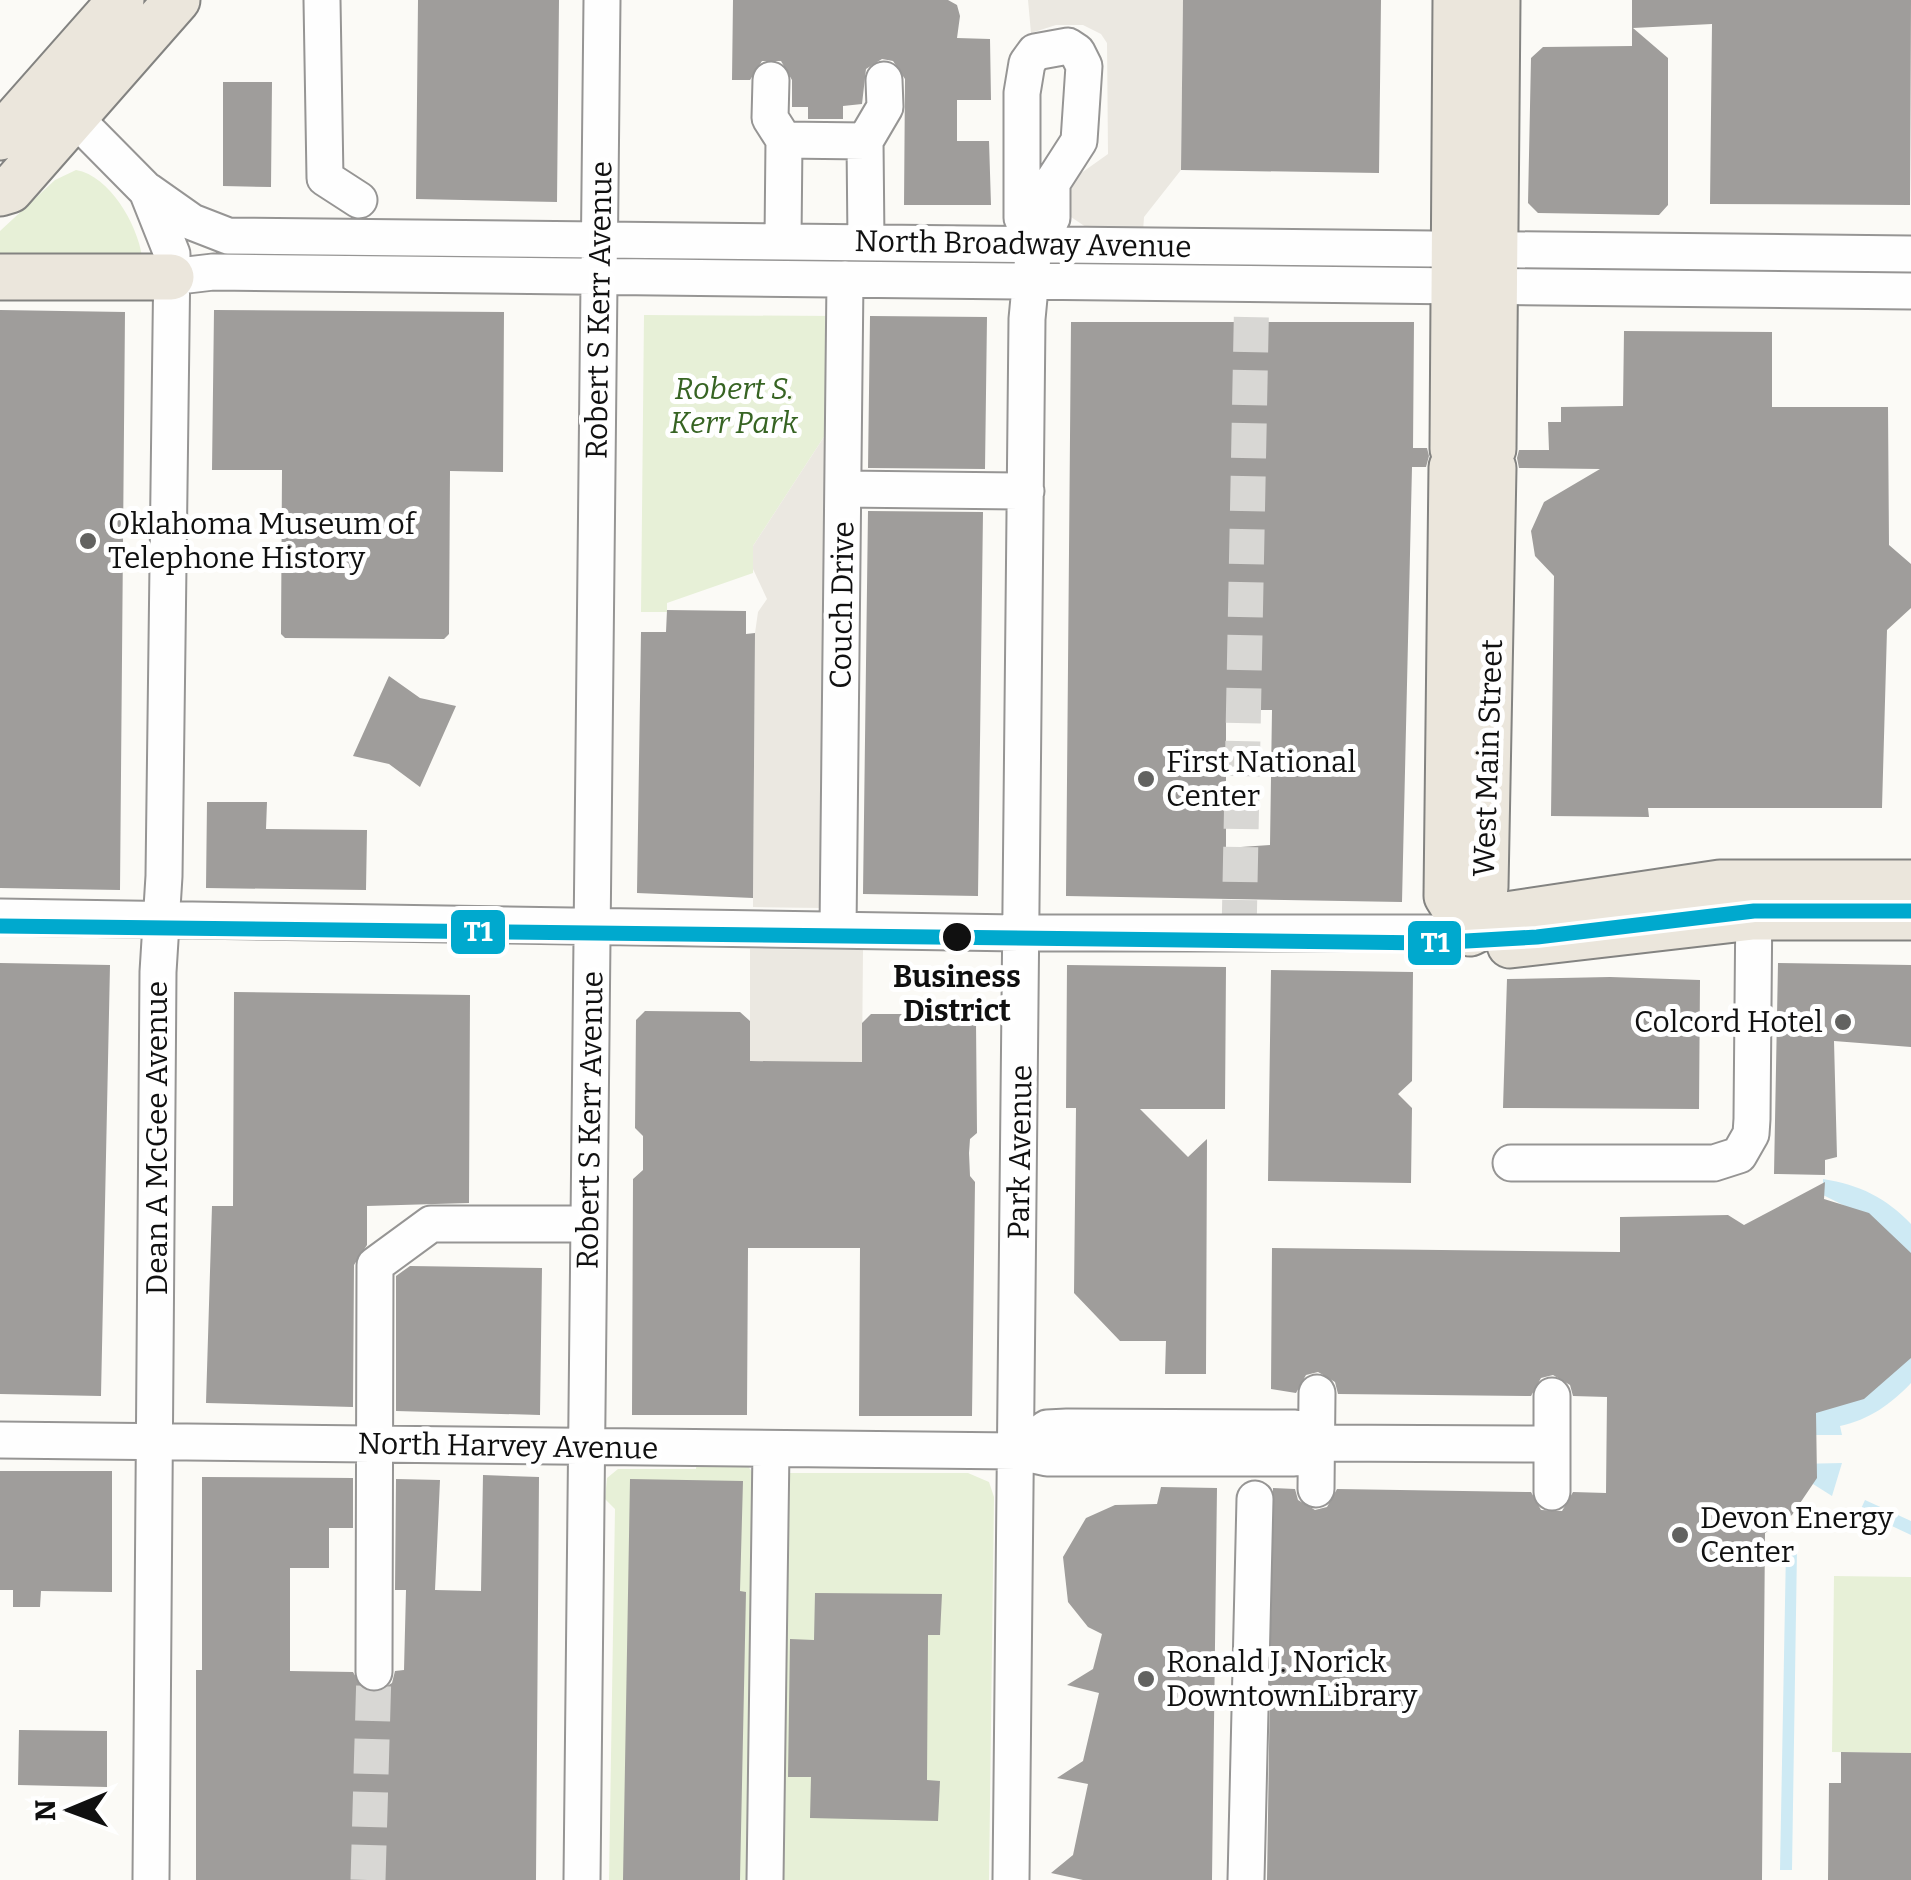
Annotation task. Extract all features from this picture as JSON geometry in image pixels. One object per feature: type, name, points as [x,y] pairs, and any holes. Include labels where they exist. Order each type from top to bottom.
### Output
[{"type":"main road","points":[[0,193],[10,190],[41,116],[121,0]]},
{"type":"main road","points":[[41,116],[177,0]]},
{"type":"main road","name":"West Main Street","points":[[1456,0],[1474,268]]},
{"type":"main road","name":"West Main Street","points":[[1470,933],[1486,887],[1471,651],[1474,268],[1496,0]]},
{"type":"main road","points":[[0,277],[171,277]]},
{"type":"main road","name":"West Main Street","points":[[1470,933],[1447,896],[1471,651]]},
{"type":"main road","points":[[1470,933],[1506,915],[1911,882]]},
{"type":"main road","points":[[1486,887],[1743,894],[1911,917]]},
{"type":"street","points":[[322,0],[325,178],[359,200]]},
{"type":"street","name":"Robert S Kerr Avenue","points":[[582,1880],[602,0]]},
{"type":"street","name":"Park Avenue","points":[[1011,1880],[1030,282],[1034,245],[1052,218],[1052,183],[1083,128],[1084,66],[1077,52],[1068,46],[1035,52],[1027,63],[1022,92],[1022,218],[1034,245]]},
{"type":"street","points":[[771,80],[770,118],[784,140],[783,240]]},
{"type":"street","points":[[866,242],[865,140],[885,107],[884,80]]},
{"type":"street","name":"Dean A McGee Avenue","points":[[41,116],[147,191],[172,254],[151,1880]]},
{"type":"street","points":[[41,116],[122,193],[139,216],[152,257],[171,277]]},
{"type":"street","points":[[784,140],[865,140]]},
{"type":"street","name":"North Broadway Avenue","points":[[147,191],[192,222],[228,236],[1034,245],[1911,291]]},
{"type":"street","name":"North Broadway Avenue","points":[[171,277],[212,272],[1030,282],[1911,254]]},
{"type":"street","name":"Couch Drive","points":[[838,930],[844,280]]},
{"type":"street","points":[[843,489],[1026,491]]},
{"type":"street","points":[[1511,1163],[1714,1163],[1739,1156],[1751,1134],[1752,1119],[1743,894]]},
{"type":"street","points":[[0,917],[1022,933],[1470,933]]},
{"type":"street","points":[[374,1672],[375,1265],[431,1224],[588,1224]]},
{"type":"street","points":[[1316,1489],[1317,1394]]},
{"type":"street","points":[[1552,1396],[1552,1492]]},
{"type":"street","name":"North Harvey Avenue","points":[[0,1440],[1016,1451],[1047,1458],[1294,1458],[1317,1443],[1552,1444]]},
{"type":"street","points":[[765,1880],[772,1449]]},
{"type":"street","points":[[1246,1880],[1256,1499]]},
{"type":"green space","points":[[76,170],[111,191],[128,216],[142,256],[0,256],[0,231],[55,180]]},
{"type":"green space","points":[[1076,262],[1412,265],[1414,268],[1077,266]]},
{"type":"green space","points":[[1694,266],[1911,268],[1911,277],[1694,274]]},
{"type":"green space","name":"Robert S. Kerr Park","points":[[644,315],[835,316],[833,423],[753,546],[753,573],[667,603],[667,612],[641,612]]},
{"type":"green space","points":[[696,1463],[747,1465],[753,1473],[968,1473],[989,1482],[994,1497],[989,1880],[609,1880],[615,1509],[605,1499],[607,1478],[618,1469],[696,1469]]},
{"type":"green space","points":[[1834,1576],[1911,1577],[1911,1753],[1832,1752]]},
{"type":"shaded area","points":[[1028,0],[1183,0],[1181,170],[1144,217],[1143,232],[1089,229],[1071,217],[1066,201],[1070,181],[1108,154],[1107,43],[1101,34],[1083,25],[1056,25],[1031,33]]},
{"type":"shaded area","points":[[833,423],[823,908],[753,907],[755,633],[758,612],[767,599],[753,569],[753,546]]},
{"type":"shaded area","points":[[750,949],[863,950],[862,1062],[750,1061]]},
{"type":"water","points":[[1823,1179],[1881,1199],[1911,1224],[1911,1259],[1867,1217],[1823,1195]]},
{"type":"water","points":[[1911,1354],[1911,1383],[1887,1404],[1861,1420],[1840,1426],[1842,1435],[1797,1435],[1801,1420]]},
{"type":"water","points":[[1842,1463],[1832,1496],[1794,1472],[1797,1464]]},
{"type":"water","points":[[1865,1500],[1911,1521],[1911,1535],[1860,1511]]},
{"type":"water","points":[[1786,1549],[1797,1549],[1792,1870],[1780,1870]]},
{"type":"building","points":[[418,0],[559,0],[557,202],[416,199]]},
{"type":"building","points":[[733,0],[948,0],[957,5],[957,38],[990,39],[991,100],[957,100],[957,141],[989,141],[991,205],[904,205],[905,79],[893,61],[882,59],[866,69],[862,104],[843,106],[843,119],[808,119],[808,107],[792,107],[792,80],[781,61],[762,61],[750,80],[732,80]]},
{"type":"building","points":[[1183,0],[1381,0],[1379,173],[1181,170]]},
{"type":"building","points":[[1632,0],[1911,0],[1910,205],[1710,204],[1712,24],[1633,28],[1668,58],[1668,205],[1659,215],[1538,213],[1528,203],[1531,58],[1543,47],[1632,46]]},
{"type":"building","points":[[223,82],[272,82],[271,187],[223,186]]},
{"type":"building","points":[[0,310],[125,312],[120,890],[0,888]]},
{"type":"building","points":[[214,310],[504,312],[503,472],[450,471],[449,634],[444,639],[285,638],[281,634],[282,470],[212,470]]},
{"type":"building","points":[[870,316],[987,317],[985,469],[868,468]]},
{"type":"building","points":[[1071,322],[1414,322],[1413,448],[1427,448],[1429,456],[1426,467],[1412,467],[1402,902],[1066,896]],"holes":[[[1226,710],[1272,710],[1270,845],[1226,848]]]},
{"type":"building","points":[[1624,331],[1772,332],[1772,407],[1888,407],[1889,545],[1911,564],[1911,608],[1887,630],[1882,808],[1648,808],[1649,817],[1551,816],[1554,576],[1535,556],[1531,531],[1544,502],[1600,469],[1519,468],[1517,458],[1519,450],[1549,450],[1548,422],[1561,422],[1561,407],[1623,406]]},
{"type":"building","points":[[868,511],[983,512],[978,896],[863,894]]},
{"type":"building","points":[[667,610],[746,611],[746,634],[755,633],[753,898],[637,893],[641,632],[666,632]]},
{"type":"building","points":[[389,676],[420,698],[456,706],[420,787],[389,764],[353,756]]},
{"type":"building","points":[[207,802],[267,802],[266,829],[367,830],[366,890],[206,888]]},
{"type":"building","points":[[0,963],[110,965],[101,1396],[0,1394]]},
{"type":"building","name":"Colcord Hotel","points":[[1778,963],[1911,965],[1911,1047],[1834,1041],[1837,1157],[1825,1160],[1825,1175],[1774,1174]]},
{"type":"building","points":[[1067,965],[1226,967],[1225,1109],[1140,1109],[1188,1157],[1207,1139],[1206,1374],[1165,1374],[1166,1341],[1120,1341],[1074,1293],[1076,1108],[1066,1108]]},
{"type":"building","points":[[1271,970],[1413,972],[1412,1081],[1398,1094],[1412,1108],[1411,1183],[1268,1181]]},
{"type":"building","points":[[1507,979],[1700,980],[1699,1109],[1503,1108]]},
{"type":"building","points":[[234,992],[470,995],[469,1203],[367,1206],[367,1245],[354,1265],[353,1407],[206,1403],[212,1206],[233,1206]]},
{"type":"building","points":[[645,1011],[740,1012],[750,1021],[750,1061],[862,1062],[862,1023],[871,1014],[968,1014],[976,1022],[977,1133],[970,1139],[969,1153],[970,1176],[975,1182],[972,1416],[859,1416],[860,1248],[748,1248],[747,1415],[632,1415],[633,1179],[643,1170],[643,1136],[635,1128],[636,1020]]},
{"type":"building","points":[[1825,1182],[1824,1199],[1869,1213],[1911,1253],[1911,1358],[1864,1399],[1816,1413],[1817,1478],[1792,1515],[1765,1533],[1762,1880],[1267,1880],[1273,1488],[1295,1489],[1298,1500],[1315,1510],[1327,1507],[1337,1489],[1531,1492],[1541,1510],[1562,1511],[1573,1492],[1606,1493],[1607,1397],[1573,1396],[1570,1385],[1553,1375],[1541,1378],[1531,1396],[1338,1394],[1335,1382],[1318,1372],[1306,1375],[1296,1393],[1271,1389],[1272,1248],[1620,1252],[1620,1217],[1728,1215],[1744,1225]]},
{"type":"building","points":[[410,1266],[542,1268],[540,1415],[396,1411],[396,1276]]},
{"type":"building","points":[[0,1471],[112,1471],[112,1592],[41,1591],[40,1607],[13,1607],[13,1590],[0,1590]]},
{"type":"building","points":[[483,1475],[539,1477],[536,1880],[196,1880],[196,1670],[202,1670],[202,1477],[353,1478],[353,1528],[329,1528],[329,1568],[290,1568],[290,1671],[353,1672],[363,1690],[375,1693],[392,1683],[395,1671],[404,1670],[406,1590],[395,1590],[396,1479],[440,1480],[435,1590],[481,1591]]},
{"type":"building","points":[[630,1479],[743,1481],[740,1591],[746,1592],[740,1880],[623,1880]]},
{"type":"building","name":"Ronald J. Norick DowntownLibrary","points":[[1161,1487],[1217,1488],[1212,1880],[1083,1880],[1051,1873],[1073,1855],[1088,1784],[1057,1778],[1083,1761],[1099,1693],[1067,1685],[1093,1669],[1102,1634],[1088,1627],[1068,1602],[1063,1557],[1086,1518],[1115,1505],[1157,1504]]},
{"type":"building","points":[[815,1593],[942,1594],[940,1635],[928,1635],[927,1780],[940,1781],[938,1821],[810,1818],[811,1777],[788,1777],[790,1639],[814,1640]]},
{"type":"building","points":[[19,1730],[107,1731],[107,1787],[18,1785]]},
{"type":"building","points":[[1841,1752],[1911,1753],[1911,1880],[1828,1880],[1829,1783],[1841,1783]]},
{"type":"tunnel","points":[[1239,935],[1252,283]]},
{"type":"tunnel","points":[[368,1880],[374,1672]]},
{"type":"transit line","name":"T1","points":[[0,926],[1431,943],[1537,937],[1754,911],[1911,911]]},
{"type":"place","name":"Oklahoma Museum of Telephone History","points":[[88,541]]},
{"type":"place","name":"First National Center","points":[[1146,779]]},
{"type":"place","name":"Business District","points":[[957,937]]},
{"type":"place","name":"Colcord Hotel","points":[[1843,1022]]},
{"type":"place","name":"Devon Energy Center","points":[[1680,1535]]},
{"type":"place","name":"Ronald J. Norick DowntownLibrary","points":[[1146,1679]]}]
